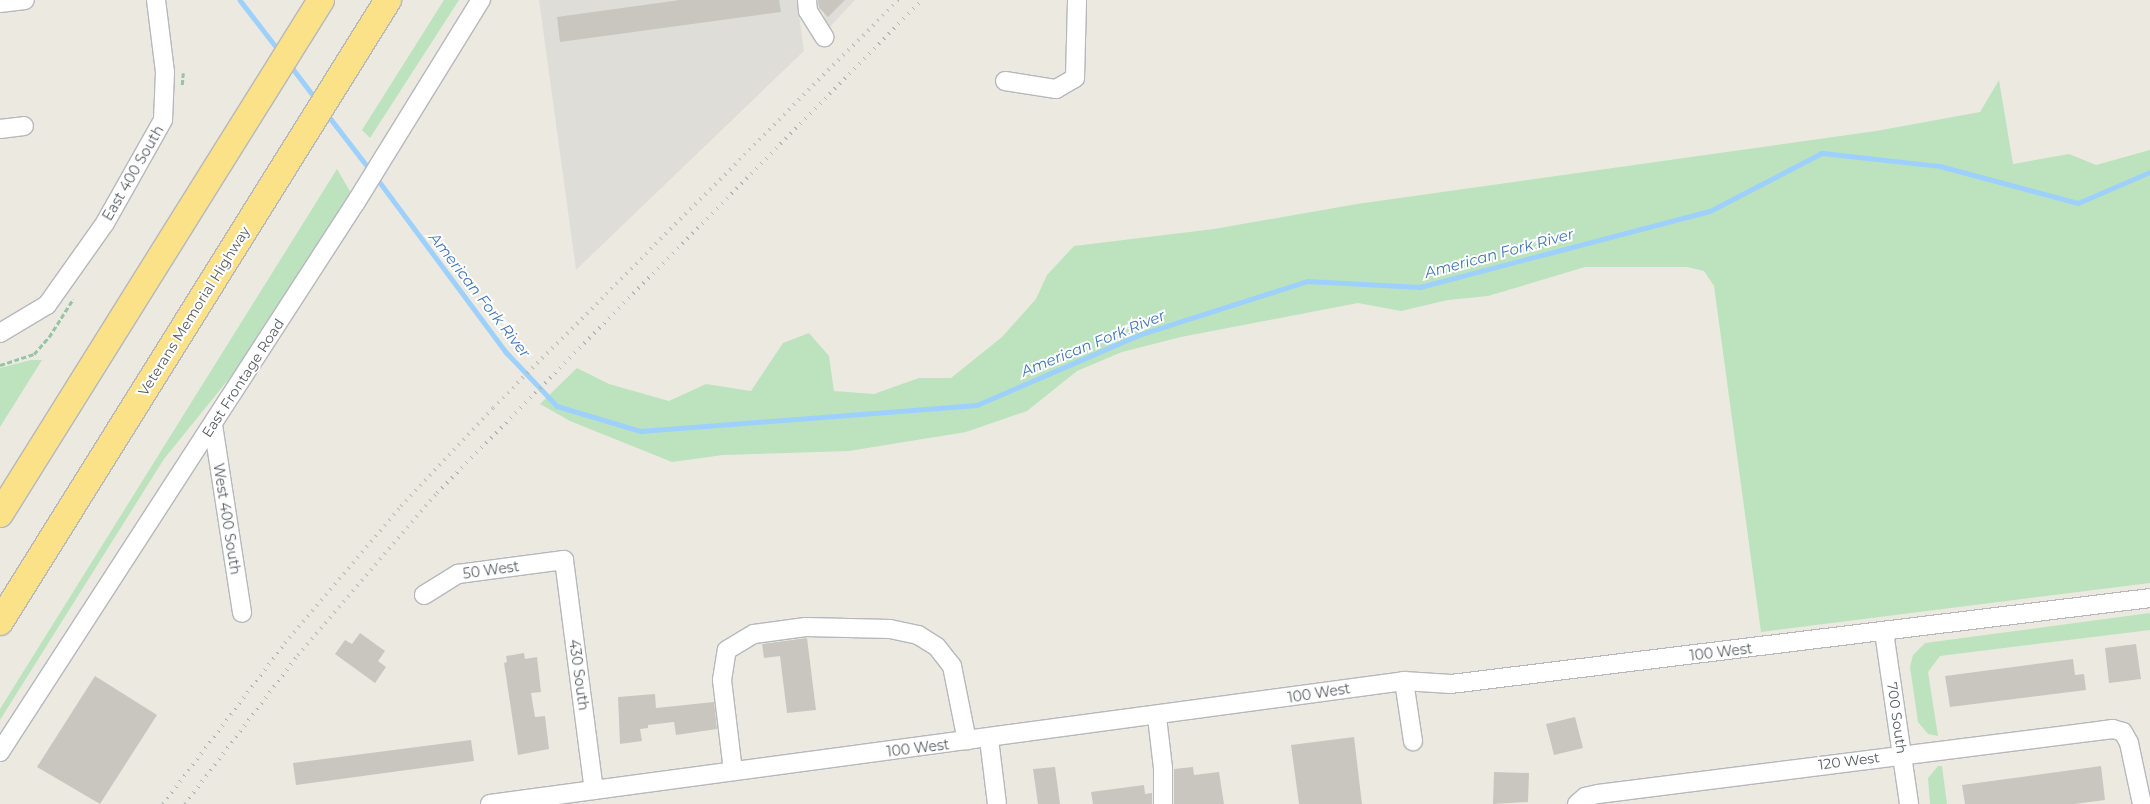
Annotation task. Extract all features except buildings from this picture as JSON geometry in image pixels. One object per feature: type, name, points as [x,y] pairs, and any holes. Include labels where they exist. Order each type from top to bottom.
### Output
[{"type":"highway","name":"Veterans Memorial Highway","points":[[0,622],[388,0]]},
{"type":"highway","points":[[0,514],[316,8]]},
{"type":"street","points":[[0,3],[25,0]]},
{"type":"street","name":"East 400 South","points":[[0,333],[27,320],[47,305],[105,223],[163,120],[165,72],[156,0]]},
{"type":"street","name":"East Frontage Road","points":[[0,752],[137,536],[213,425],[356,202],[481,0]]},
{"type":"street","points":[[807,0],[808,11],[824,37]]},
{"type":"street","points":[[1005,81],[1056,89],[1075,78],[1077,0]]},
{"type":"street","points":[[0,129],[24,126]]},
{"type":"street","name":"West 400 South","points":[[213,425],[242,613]]},
{"type":"street","name":"50 West","points":[[424,595],[458,574],[564,560]]},
{"type":"street","name":"430 South","points":[[564,560],[594,790]]},
{"type":"street","name":"100 West","points":[[490,804],[1157,717],[1404,681],[1451,684],[2150,598]]},
{"type":"street","points":[[733,771],[722,680],[726,650],[738,640],[754,634],[806,627],[890,629],[918,635],[936,647],[952,666],[967,742]]},
{"type":"street","name":"700 South","points":[[1884,632],[1909,804]]},
{"type":"street","points":[[1404,681],[1413,741]]},
{"type":"street","points":[[1157,717],[1163,768],[1163,804]]},
{"type":"street","name":"120 West","points":[[1577,804],[1585,797],[1598,794],[2102,730],[2123,732],[2134,756],[2142,804]]},
{"type":"street","points":[[989,739],[997,804]]},
{"type":"shaded area","points":[[539,0],[797,0],[804,51],[576,270]]},
{"type":"shaded area","points":[[822,0],[855,0],[826,31]]},
{"type":"green space","points":[[444,0],[459,0],[370,138],[362,130]]},
{"type":"green space","points":[[1999,80],[2013,164],[2069,154],[2096,165],[2150,150],[2150,583],[1761,632],[1714,286],[1704,271],[1687,267],[1585,267],[1488,296],[1448,300],[1401,311],[1358,303],[1181,337],[1122,352],[1077,371],[1027,411],[966,432],[849,451],[723,455],[672,462],[570,421],[540,404],[577,368],[609,384],[669,401],[706,384],[751,391],[783,343],[809,333],[829,356],[834,391],[874,394],[919,378],[951,378],[1002,337],[1036,299],[1047,275],[1074,246],[1214,229],[1357,204],[1876,131],[1980,112]]},
{"type":"green space","points":[[337,169],[351,193],[249,354],[164,459],[0,720],[0,709]]},
{"type":"green space","points":[[31,360],[42,360],[0,427],[0,368]]},
{"type":"green space","points":[[2150,613],[2150,630],[1940,656],[1928,672],[1938,736],[1928,734],[1918,722],[1910,667],[1913,655],[1925,643]]},
{"type":"green space","points":[[1938,766],[1942,766],[1947,804],[1930,804],[1928,778]]},
{"type":"waterway","name":"American Fork River","points":[[240,0],[280,52]]},
{"type":"waterway","name":"American Fork River","points":[[291,66],[316,99]]},
{"type":"waterway","name":"American Fork River","points":[[327,114],[371,171]]},
{"type":"waterway","name":"American Fork River","points":[[376,177],[506,352],[557,406],[641,431],[977,405],[1139,335],[1307,281],[1420,287],[1710,211],[1822,153],[1940,166],[2078,203],[2150,172]]},
{"type":"railway","points":[[163,804],[285,643],[401,506],[493,408],[898,0]]},
{"type":"railway","points":[[185,804],[298,655],[437,493],[922,0]]}]
